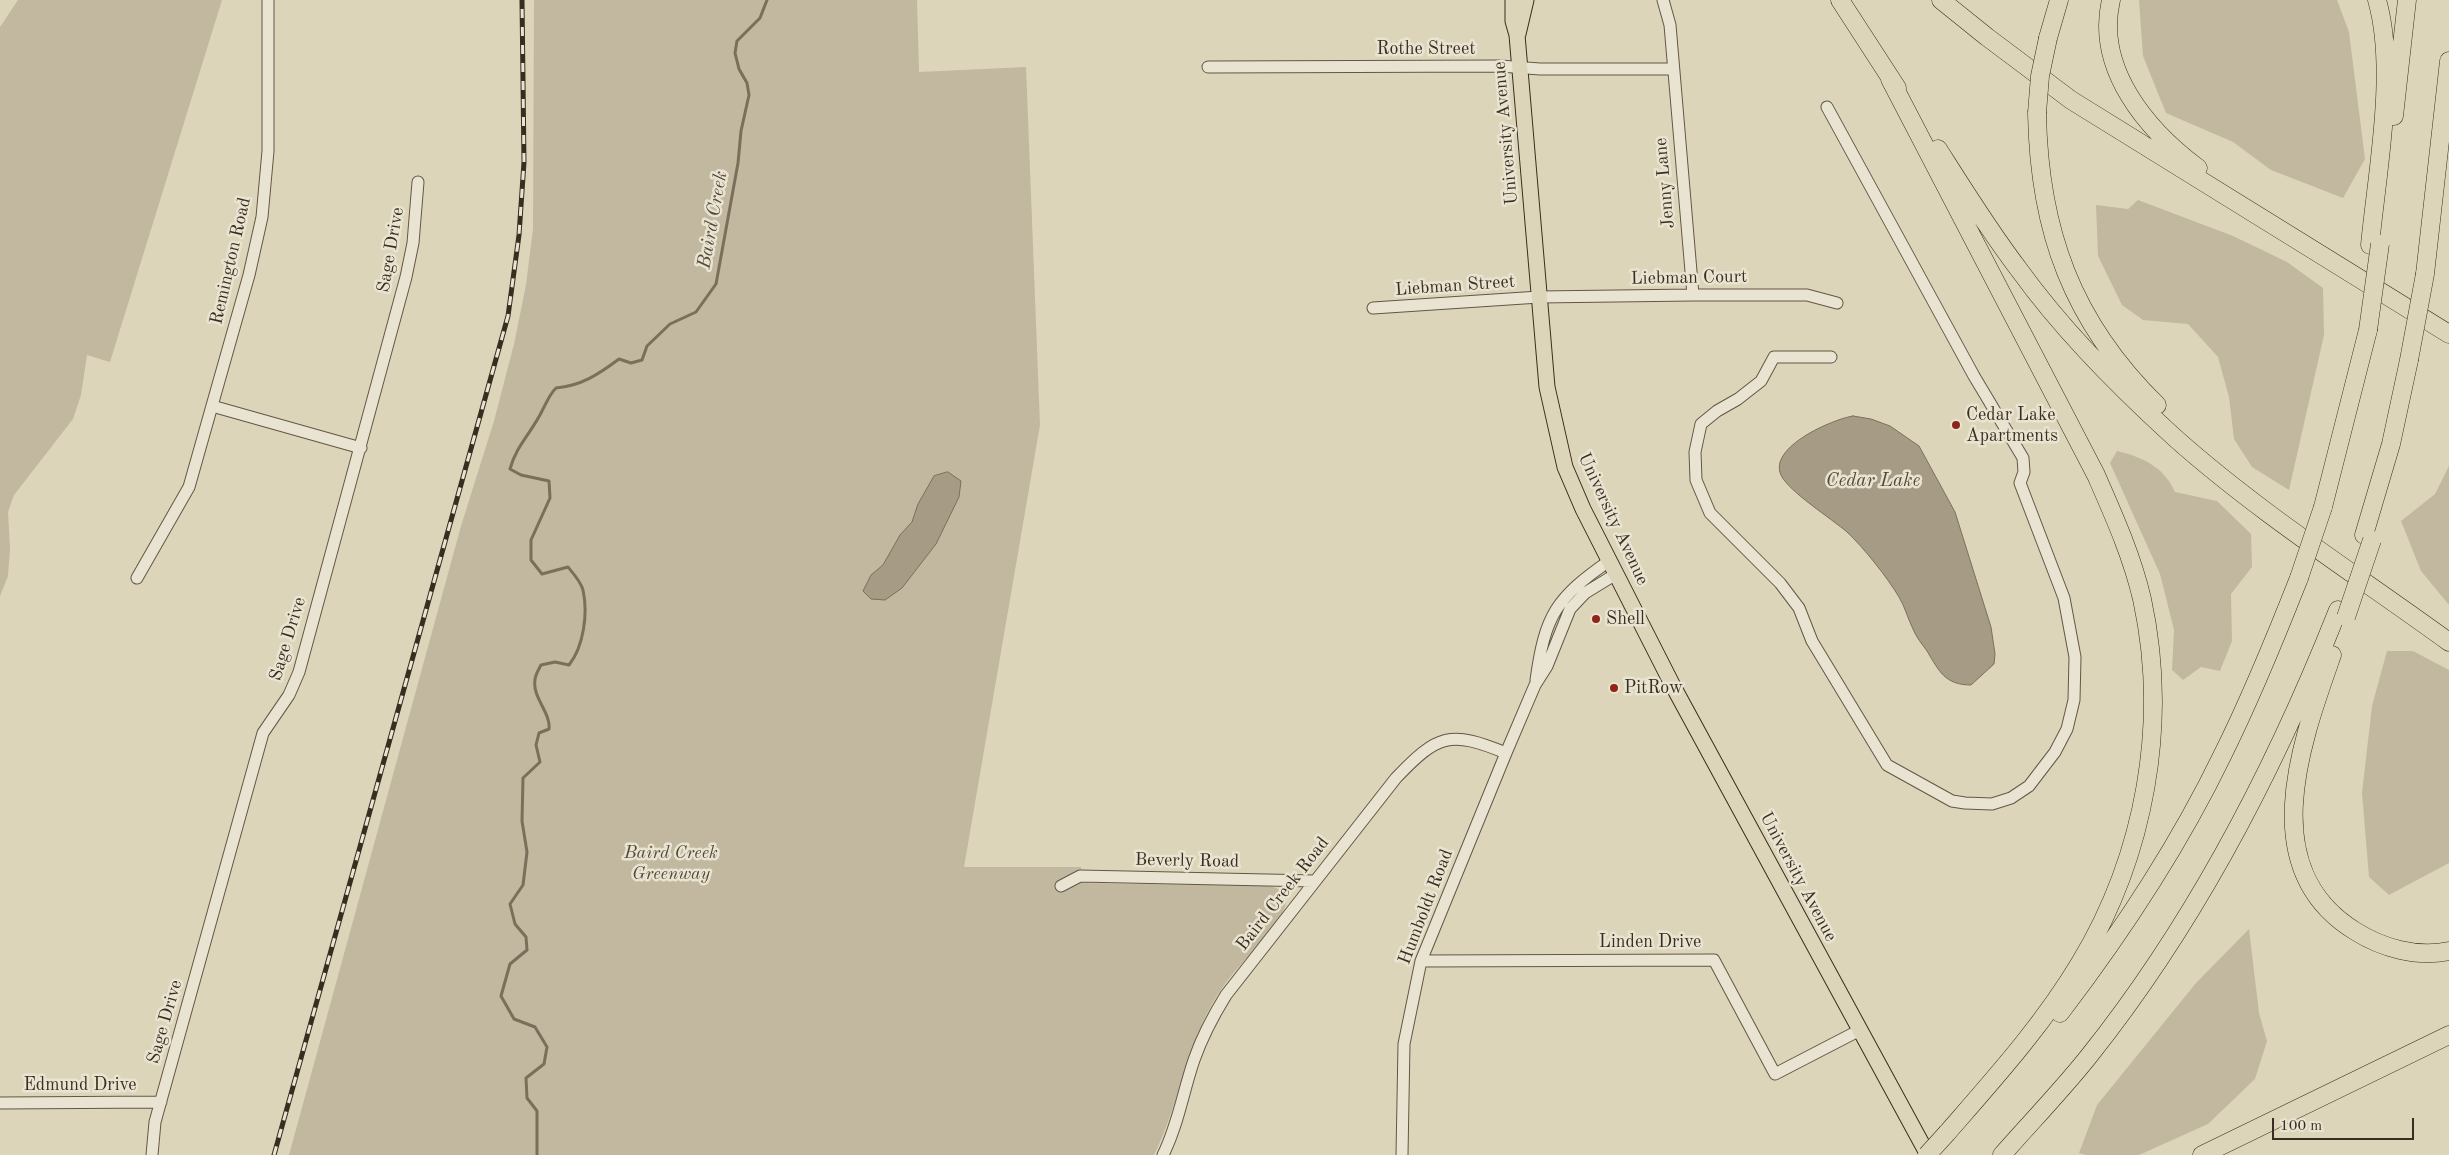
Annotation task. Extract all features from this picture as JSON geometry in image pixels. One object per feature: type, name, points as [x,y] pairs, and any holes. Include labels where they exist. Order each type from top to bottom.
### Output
[{"type":"highway","points":[[1840,0],[1890,79],[2020,272],[2084,348],[2129,395],[2176,438],[2248,496],[2449,642]]},
{"type":"highway","points":[[1941,0],[2071,100],[2449,334]]},
{"type":"highway","points":[[2059,0],[2040,76],[2037,113],[2042,190],[2056,248],[2083,309],[2112,353],[2136,384],[2225,465],[2315,533],[2333,559]]},
{"type":"highway","points":[[2110,0],[2109,40],[2122,85],[2133,103],[2159,134],[2240,204]]},
{"type":"highway","points":[[2375,244],[2385,88],[2384,38],[2377,0]]},
{"type":"highway","points":[[1928,1155],[1949,1137],[2043,1035],[2117,936],[2148,887],[2221,758],[2259,678],[2299,578],[2322,507],[2349,408],[2364,327],[2407,0]]},
{"type":"highway","points":[[2449,62],[2425,274],[2409,360],[2368,538],[2314,704],[2294,786],[2294,830],[2302,866],[2314,890],[2335,917],[2361,935],[2386,947],[2431,954],[2449,952]]},
{"type":"highway","points":[[1890,79],[2096,476],[2122,536],[2142,599],[2149,645],[2152,687],[2152,733],[2144,798],[2132,845],[2112,902],[2091,943],[2058,997],[1937,1155]]},
{"type":"highway","points":[[2279,230],[2296,249],[2449,348]]},
{"type":"highway","points":[[2002,1155],[2090,1055],[2195,903],[2250,806],[2281,746],[2342,614]]},
{"type":"highway","points":[[2202,1155],[2449,1035]]},
{"type":"main road","name":"University Avenue","points":[[1513,0],[1513,21],[1517,35],[1520,67],[1547,386],[1565,467],[1613,568],[1677,693],[1928,1155]]},
{"type":"main road","points":[[1517,35],[1526,0]]},
{"type":"street","name":"Remington Road","points":[[137,578],[189,487],[249,275],[262,217],[268,151],[268,0]]},
{"type":"street","name":"Jenny Lane","points":[[1663,0],[1670,25],[1693,295]]},
{"type":"street","name":"Rothe Street","points":[[1208,67],[1673,68]]},
{"type":"street","points":[[1827,108],[1974,376],[2023,458],[2024,472],[2020,483],[2064,598],[2075,657],[2074,700],[2067,729],[2054,752],[2029,786],[2011,798],[1977,805],[1952,801],[1887,765],[1812,641],[1799,608],[1780,584],[1710,513],[1696,480],[1695,452],[1701,424],[1761,381],[1774,357],[1831,357]]},
{"type":"street","name":"Sage Drive","points":[[152,1155],[152,1139],[161,1102],[263,733],[289,695],[299,672],[361,448],[406,277],[413,243],[418,182]]},
{"type":"street","name":"Liebman Court","points":[[1539,297],[1807,295],[1837,303]]},
{"type":"street","name":"Liebman Street","points":[[1373,308],[1539,297]]},
{"type":"street","points":[[212,406],[361,448]]},
{"type":"street","name":"Humboldt Road","points":[[1402,1155],[1404,1044],[1421,960],[1506,752],[1536,684],[1547,666],[1567,616],[1575,602],[1613,568]]},
{"type":"street","name":"Baird Creek Road","points":[[1163,1155],[1175,1128],[1194,1061],[1212,1017],[1226,995],[1396,778],[1426,749],[1436,743],[1457,738],[1479,742],[1506,752]]},
{"type":"street","name":"Beverly Road","points":[[1061,886],[1080,876],[1314,881]]},
{"type":"street","name":"Linden Drive","points":[[1421,960],[1714,960],[1775,1074],[1860,1030]]},
{"type":"street","name":"Edmund Drive","points":[[0,1103],[161,1102]]},
{"type":"green space","points":[[18,0],[222,0],[110,362],[87,355],[81,395],[73,419],[14,495],[8,512],[10,548],[8,576],[0,596],[0,27]]},
{"type":"green space","name":"Baird Creek Greenway","points":[[534,0],[917,0],[919,72],[1026,67],[1040,425],[964,867],[1081,867],[1082,883],[1269,886],[1281,891],[1286,898],[1284,910],[1278,920],[1225,984],[1212,1004],[1193,1046],[1172,1112],[1154,1155],[289,1155],[461,526],[494,421],[514,344],[526,285],[533,229]]},
{"type":"green space","points":[[2139,0],[2337,0],[2349,32],[2365,159],[2343,198],[2271,170],[2233,142],[2166,113],[2143,56]]},
{"type":"green space","points":[[2138,200],[2233,236],[2287,262],[2323,288],[2324,335],[2289,490],[2252,467],[2234,439],[2229,397],[2218,357],[2188,324],[2143,320],[2122,305],[2098,256],[2096,205],[2128,209]]},
{"type":"green space","points":[[2117,451],[2135,456],[2152,464],[2165,476],[2175,492],[2217,501],[2251,534],[2252,567],[2231,594],[2232,641],[2220,671],[2201,667],[2183,680],[2172,670],[2174,630],[2160,574],[2110,463]]},
{"type":"green space","points":[[2449,466],[2449,605],[2421,571],[2401,521],[2435,494]]},
{"type":"green space","points":[[2387,651],[2413,651],[2449,670],[2449,863],[2389,895],[2369,877],[2362,793],[2372,706]]},
{"type":"green space","points":[[2249,929],[2259,1013],[2267,1041],[2255,1079],[2208,1124],[2139,1155],[2086,1155],[2079,1153],[2097,1105],[2196,983]]},
{"type":"water","name":"Cedar Lake","points":[[1853,416],[1871,419],[1890,426],[1919,446],[1955,512],[1991,627],[1995,654],[1994,664],[1971,685],[1949,680],[1939,671],[1916,635],[1899,597],[1875,563],[1847,532],[1801,497],[1785,482],[1781,475],[1780,465],[1784,454],[1793,445],[1818,429]]},
{"type":"water","points":[[948,472],[961,481],[959,497],[936,544],[902,588],[885,600],[871,599],[863,591],[871,575],[883,565],[900,535],[912,522],[918,504],[934,476]]},
{"type":"waterway","name":"Baird Creek","points":[[537,1155],[537,1111],[527,1098],[526,1078],[544,1064],[547,1047],[535,1027],[514,1019],[501,996],[510,964],[527,950],[526,937],[515,924],[510,904],[523,885],[527,852],[522,821],[523,778],[540,762],[536,745],[539,733],[549,729],[547,717],[536,693],[535,678],[541,665],[555,662],[569,665],[578,648],[584,629],[585,609],[582,587],[568,567],[542,574],[531,560],[531,540],[550,498],[549,481],[521,475],[510,469],[520,446],[556,388],[582,382],[619,359],[631,363],[642,360],[647,346],[670,324],[696,312],[716,284],[738,163],[741,131],[749,95],[747,83],[739,69],[735,53],[737,41],[760,18],[767,0]]},
{"type":"railway","points":[[274,1155],[508,316],[519,235],[524,162],[522,0]]},
{"type":"place","name":"Cedar Lake Apartments","points":[[1956,425]]},
{"type":"place","name":"Shell","points":[[1596,619]]},
{"type":"place","name":"PitRow","points":[[1614,688]]}]
